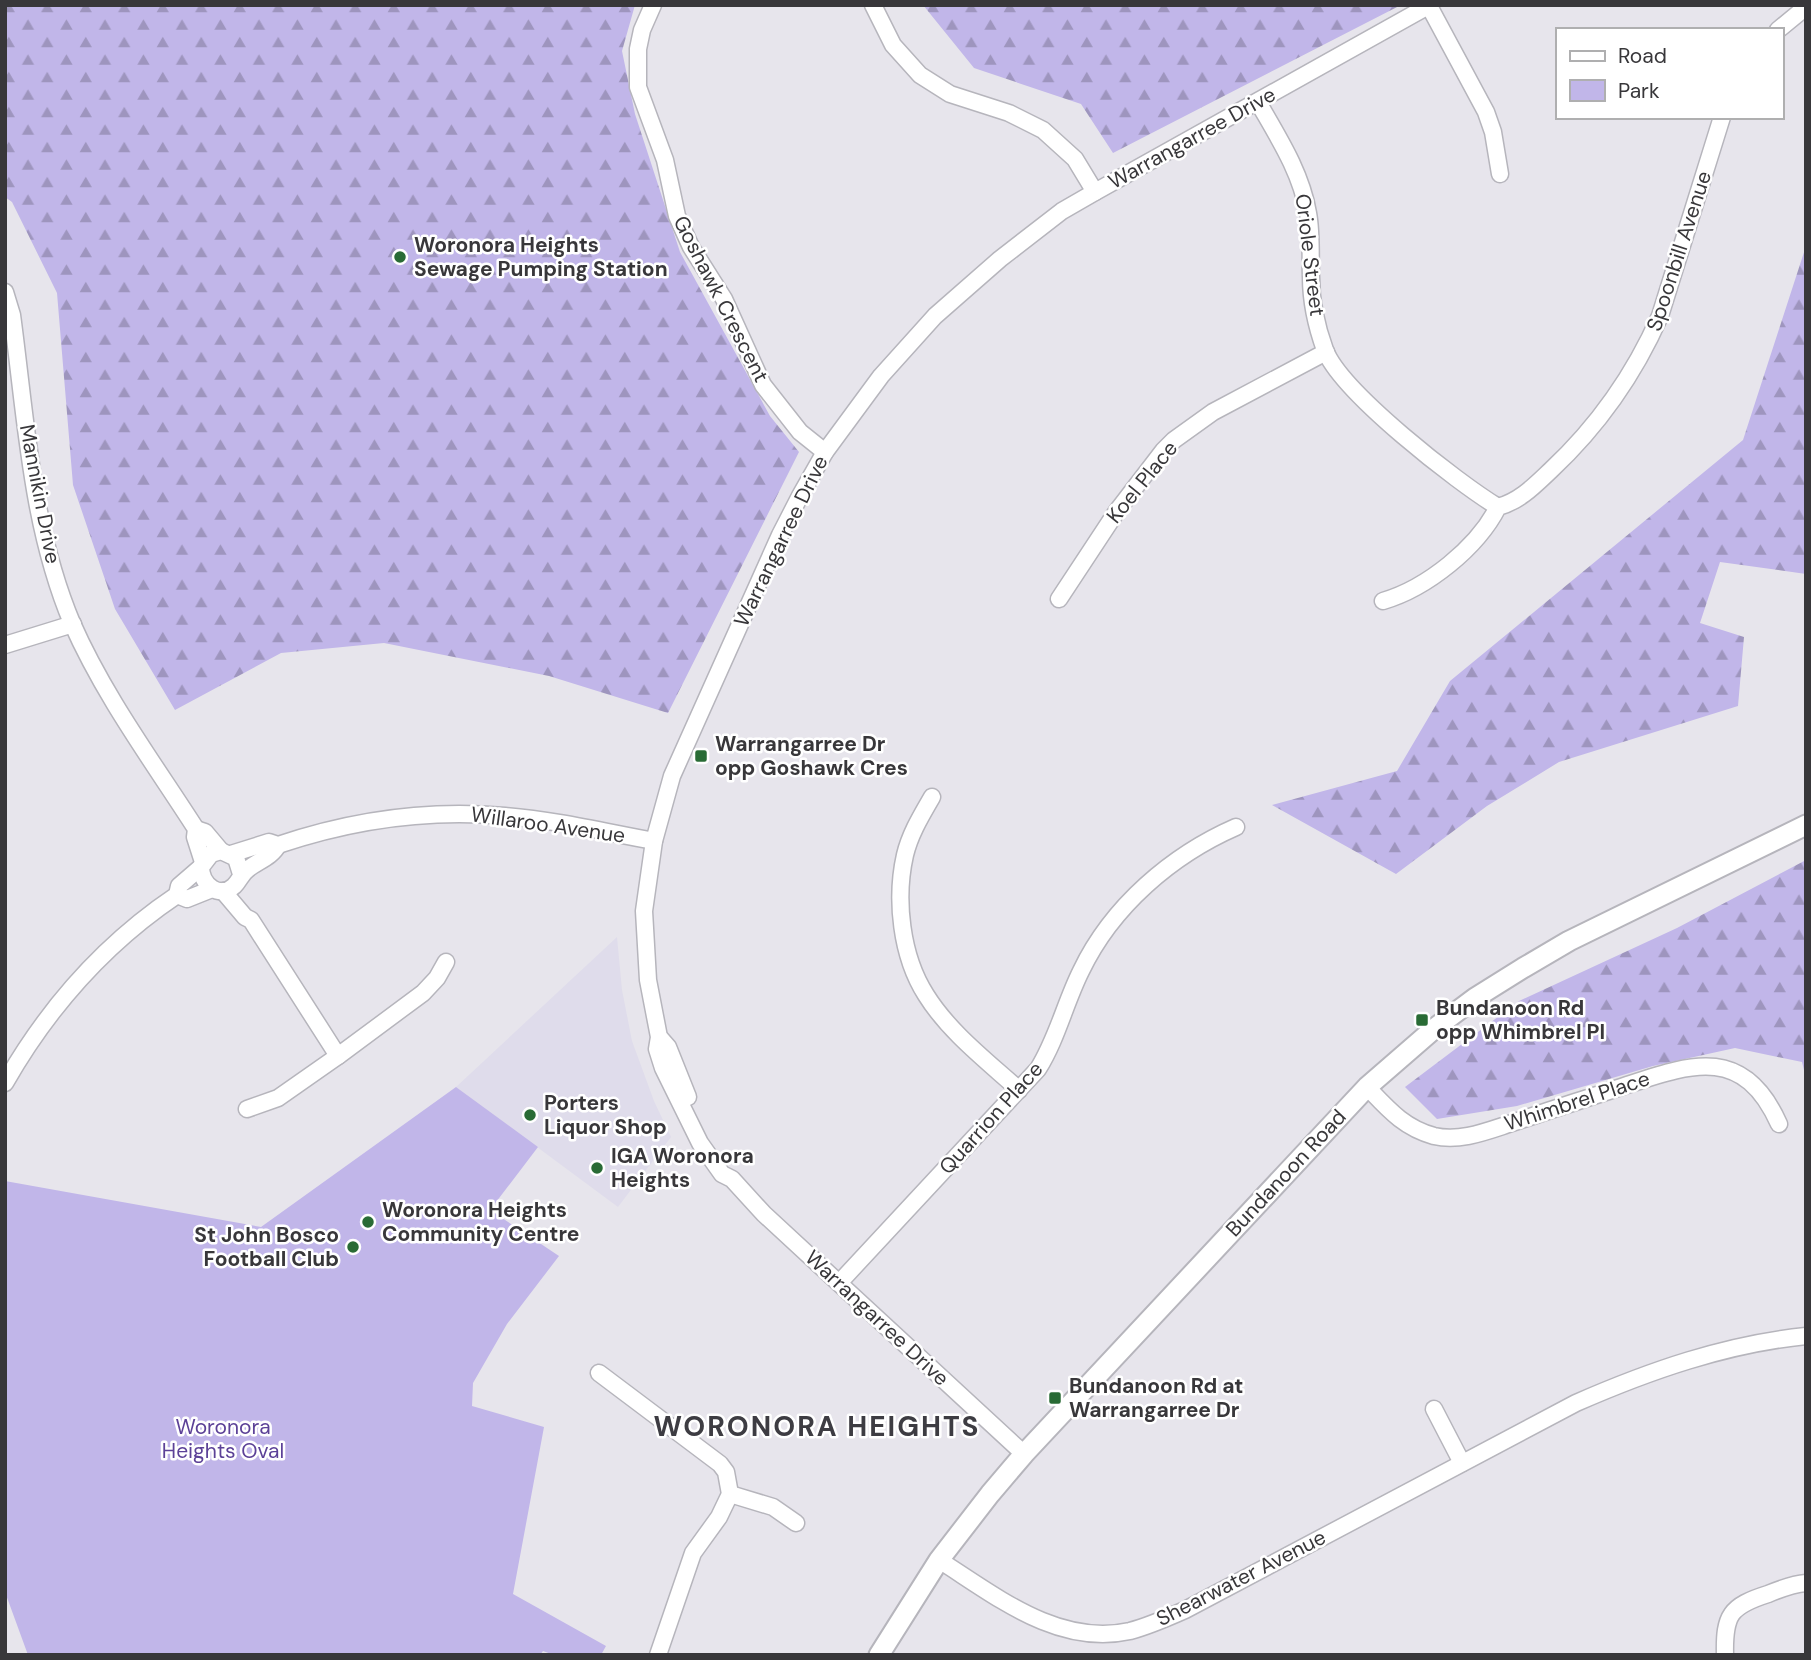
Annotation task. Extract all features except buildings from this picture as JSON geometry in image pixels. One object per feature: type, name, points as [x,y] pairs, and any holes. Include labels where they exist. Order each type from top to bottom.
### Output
[{"type":"street","name":"Goshawk Crescent","points":[[653,5],[642,30],[638,49],[638,87],[666,160],[677,216],[691,247],[724,299],[763,385],[800,432],[825,452]]},
{"type":"street","points":[[873,5],[893,45],[920,75],[950,94],[1009,113],[1042,130],[1075,159],[1095,192]]},
{"type":"street","name":"Warrangarree Drive","points":[[1024,1454],[764,1214],[732,1179],[730,1168],[697,1117],[668,1047],[659,1037],[645,950],[646,883],[653,841],[672,776],[780,535],[825,452],[881,376],[935,316],[1000,259],[1062,211],[1430,6]]},
{"type":"street","points":[[1430,6],[1486,112],[1493,132],[1500,174]]},
{"type":"street","points":[[1780,28],[1806,7]]},
{"type":"street","name":"Oriole Street","points":[[1258,102],[1283,145],[1304,195],[1310,231],[1311,289],[1326,352],[1348,383],[1389,423],[1498,507]]},
{"type":"street","name":"Spoonbill Avenue","points":[[1383,601],[1406,594],[1426,582],[1482,534],[1498,507],[1524,495],[1584,437],[1626,380],[1647,346],[1672,281],[1721,119]]},
{"type":"street","name":"Mannikin Drive","points":[[5,292],[12,315],[40,518],[48,553],[73,624],[106,689],[196,829],[205,832],[226,853]]},
{"type":"street","name":"Koel Place","points":[[1059,599],[1117,511],[1174,440],[1213,412],[1326,352]]},
{"type":"street","points":[[5,645],[73,624]]},
{"type":"street","points":[[932,797],[911,836],[905,855],[901,897],[907,946],[925,993],[942,1017],[1019,1090]]},
{"type":"street","name":"Willaroo Avenue","points":[[226,853],[269,842],[278,845],[339,827],[404,816],[436,814],[506,816],[653,841]]},
{"type":"street","name":"Bundanoon Road","points":[[878,1655],[939,1560],[1024,1454],[1367,1087],[1435,1028],[1475,998],[1523,968],[1581,935],[1806,825]]},
{"type":"street","name":"Quarrion Place","points":[[839,1283],[1038,1069],[1048,1052],[1082,969],[1094,946],[1118,915],[1140,891],[1189,851],[1236,827]]},
{"type":"street","name":"Mannikin Drive","points":[[196,829],[195,837],[202,864]]},
{"type":"street","name":"Willaroo Avenue","points":[[239,878],[274,853],[278,845]]},
{"type":"street","points":[[5,1083],[43,1023],[83,973],[122,936],[177,895],[178,886],[211,854],[226,853],[238,861],[239,878],[252,914],[251,920]]},
{"type":"street","points":[[202,864],[204,882],[218,890],[251,920],[338,1056]]},
{"type":"street","points":[[177,895],[187,899],[232,888],[239,878]]},
{"type":"street","points":[[247,1110],[278,1098],[423,993],[437,978],[446,962]]},
{"type":"street","name":"Whimbrel Place","points":[[1367,1087],[1399,1121],[1415,1130],[1452,1138],[1497,1128],[1675,1070],[1708,1066],[1738,1074],[1750,1082],[1766,1100],[1779,1124]]},
{"type":"street","name":"Shearwater Avenue","points":[[939,1560],[1016,1609],[1041,1621],[1094,1633],[1128,1631],[1185,1610],[1576,1403],[1613,1387],[1734,1348],[1806,1336]]},
{"type":"street","points":[[599,1373],[720,1464],[726,1472],[730,1494],[719,1517],[693,1553],[658,1655]]},
{"type":"street","points":[[1434,1409],[1462,1463]]},
{"type":"street","points":[[730,1494],[773,1507],[796,1523]]},
{"type":"street","points":[[1725,1655],[1726,1625],[1736,1607],[1745,1601],[1806,1583]]},
{"type":"shaded area","points":[[617,937],[622,990],[632,1041],[654,1101],[671,1137],[618,1207],[456,1087]]},
{"type":"green space","points":[[5,5],[635,5],[622,51],[635,114],[680,252],[770,416],[799,452],[668,713],[549,676],[384,643],[281,653],[175,710],[115,609],[73,485],[57,293],[12,202],[5,197]]},
{"type":"green space","points":[[923,5],[1401,5],[1113,153],[1081,104],[974,68]]},
{"type":"green space","points":[[1806,246],[1806,574],[1720,562],[1700,623],[1744,637],[1738,706],[1559,762],[1487,806],[1396,874],[1272,805],[1397,771],[1450,681],[1743,440]]},
{"type":"green space","points":[[1806,860],[1806,1078],[1802,1062],[1735,1048],[1653,1066],[1517,1106],[1437,1119],[1405,1087],[1519,1001],[1677,928]]},
{"type":"green space","name":"Woronora Heights Oval","points":[[456,1087],[538,1147],[490,1210],[559,1256],[507,1324],[473,1383],[472,1406],[544,1427],[513,1594],[606,1646],[601,1655],[554,1655],[543,1651],[540,1655],[28,1655],[5,1592],[5,1181],[261,1227]]},
{"type":"place","name":"Woronora Heights Sewage Pumping Station","points":[[400,257]]},
{"type":"place","name":"Warrangarree Dr opp Goshawk Cres","points":[[701,756]]},
{"type":"place","name":"Bundanoon Rd opp Whimbrel Pl","points":[[1422,1020]]},
{"type":"place","name":"Porters Liquor Shop","points":[[530,1115]]},
{"type":"place","name":"IGA Woronora Heights","points":[[597,1168]]},
{"type":"place","name":"Woronora Heights Community Centre","points":[[368,1222]]},
{"type":"place","name":"St John Bosco Football Club","points":[[353,1247]]},
{"type":"place","name":"Bundanoon Rd at Warrangarree Dr","points":[[1055,1398]]},
{"type":"district","name":"WORONORA HEIGHTS","points":[[817,1426]]}]
